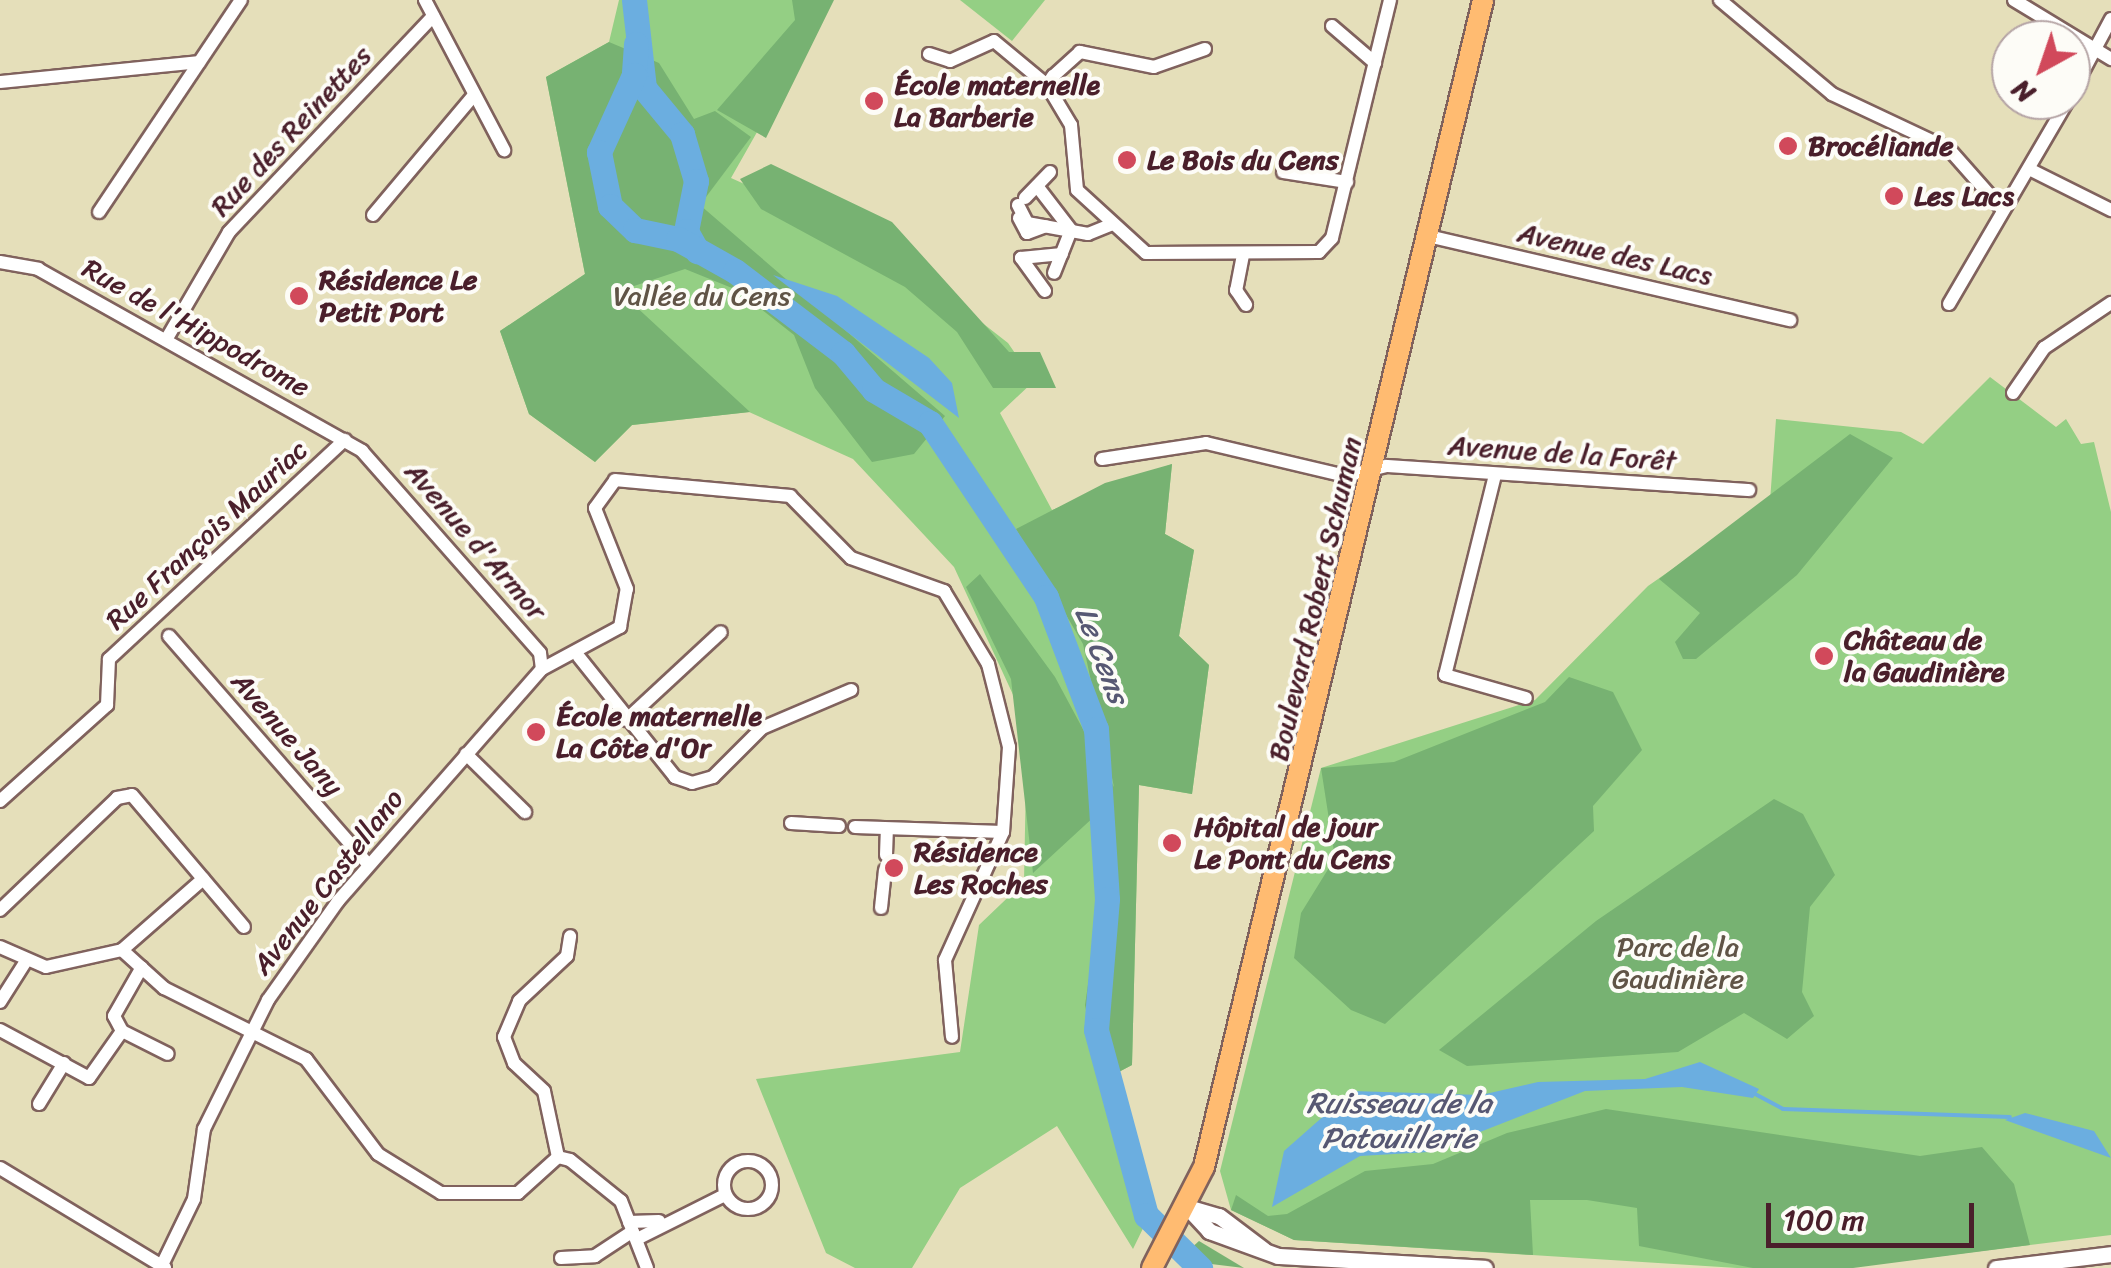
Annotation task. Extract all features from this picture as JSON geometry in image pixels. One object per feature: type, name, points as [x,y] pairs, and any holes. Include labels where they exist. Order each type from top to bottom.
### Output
[{"type":"main road","name":"Boulevard Robert Schuman","points":[[1158,1259],[1184,1214],[1374,475],[1482,0]]},
{"type":"street","points":[[99,212],[241,0]]},
{"type":"street","points":[[425,0],[504,150]]},
{"type":"street","points":[[930,54],[950,61],[994,41],[1047,84],[1071,125],[1075,185],[1110,225],[1146,254],[1244,255],[1325,248],[1347,182],[1390,0]]},
{"type":"street","points":[[1720,0],[1832,94],[1948,150],[2002,209]]},
{"type":"street","points":[[2014,0],[2111,60]]},
{"type":"street","name":"Rue des Reinettes","points":[[166,340],[229,232],[433,16]]},
{"type":"street","points":[[2091,57],[2111,19]]},
{"type":"street","points":[[1332,26],[1375,63]]},
{"type":"street","points":[[1047,84],[1080,52],[1154,67],[1205,49]]},
{"type":"street","points":[[0,82],[199,62]]},
{"type":"street","points":[[373,215],[474,95]]},
{"type":"street","points":[[1948,304],[2056,120]]},
{"type":"street","points":[[2029,168],[2111,210]]},
{"type":"street","points":[[1050,172],[1021,207],[1046,226],[1071,230],[1110,225]]},
{"type":"street","points":[[1283,172],[1347,182]]},
{"type":"street","points":[[1037,186],[1071,230]]},
{"type":"street","points":[[1054,273],[1071,230]]},
{"type":"street","name":"Avenue des Lacs","points":[[1428,236],[1790,320]]},
{"type":"street","points":[[1045,291],[1021,258],[1062,254]]},
{"type":"street","points":[[1244,255],[1236,290],[1246,305]]},
{"type":"street","name":"Rue de l'Hippodrome","points":[[0,262],[38,269],[362,451]]},
{"type":"street","points":[[2013,393],[2044,348],[2111,303]]},
{"type":"street","name":"Rue François Mauriac","points":[[0,801],[107,705],[109,659],[346,440]]},
{"type":"street","name":"Avenue de la Forêt","points":[[1102,459],[1206,443],[1374,475],[1386,466],[1749,490]]},
{"type":"street","name":"Avenue d'Armor","points":[[362,451],[540,652],[542,669]]},
{"type":"street","points":[[1495,474],[1445,676],[1526,698]]},
{"type":"street","points":[[542,669],[579,657],[608,641],[628,606],[595,508],[604,486],[645,477],[713,495],[790,496],[836,532],[851,558],[927,578],[969,624],[1008,746],[1003,832],[945,960],[952,1036]]},
{"type":"street","points":[[626,720],[721,632]]},
{"type":"street","name":"Avenue Jany","points":[[168,636],[368,864]]},
{"type":"street","points":[[579,657],[674,776],[692,783],[713,777],[762,728],[852,690]]},
{"type":"street","name":"Avenue Castellano","points":[[164,1267],[180,1244],[204,1130],[250,1031],[368,864],[542,669]]},
{"type":"street","points":[[466,754],[519,811]]},
{"type":"street","points":[[0,910],[124,794],[244,927]]},
{"type":"street","points":[[791,822],[839,826]]},
{"type":"street","points":[[855,827],[887,830],[909,822],[1003,832]]},
{"type":"street","points":[[886,855],[887,830]]},
{"type":"street","points":[[881,908],[885,870]]},
{"type":"street","points":[[0,947],[46,967],[122,950],[203,879]]},
{"type":"street","points":[[570,936],[567,956],[519,1001],[504,1037],[514,1063],[544,1090],[558,1157],[621,1201],[647,1268]]},
{"type":"street","points":[[122,950],[142,967],[250,1031],[306,1059],[378,1154],[440,1192],[518,1193],[558,1157]]},
{"type":"street","points":[[0,1002],[26,961]]},
{"type":"street","points":[[142,967],[114,1016],[122,1031],[168,1054]]},
{"type":"street","points":[[0,1030],[88,1078],[99,1073],[122,1031]]},
{"type":"street","points":[[39,1104],[64,1063]]},
{"type":"street","points":[[561,1258],[595,1256],[633,1231],[721,1198],[740,1208],[774,1194],[766,1163],[724,1177],[721,1198]]},
{"type":"street","points":[[0,1168],[164,1267]]},
{"type":"street","points":[[1184,1214],[1209,1231],[1264,1250],[1485,1268]]},
{"type":"street","points":[[1996,1268],[2111,1254]]},
{"type":"green space","name":"Vallée du Cens","points":[[619,0],[832,0],[731,178],[884,246],[1008,343],[1034,381],[1000,413],[1052,510],[1172,464],[1165,534],[1194,550],[1179,636],[1209,665],[1192,794],[1139,785],[1132,1065],[1113,1075],[1149,1216],[1133,1249],[1057,1126],[960,1188],[912,1268],[855,1268],[826,1253],[756,1079],[960,1052],[979,925],[1024,882],[1027,725],[954,567],[853,459],[749,412],[632,425],[595,462],[529,414],[500,331],[585,274],[546,77],[609,42]]},
{"type":"green space","points":[[792,0],[834,0],[766,138],[717,110],[795,20]]},
{"type":"green space","points":[[960,0],[1045,0],[1012,41]]},
{"type":"green space","points":[[609,42],[659,63],[694,119],[715,111],[751,137],[700,205],[945,416],[914,454],[872,462],[815,388],[794,335],[737,290],[685,269],[619,291],[750,412],[632,425],[595,462],[529,414],[500,331],[585,274],[546,77]]},
{"type":"green space","points":[[771,164],[892,222],[1009,352],[1040,352],[1056,388],[993,388],[957,332],[905,287],[761,209],[740,179]]},
{"type":"green space","name":"Parc de la Gaudinière","points":[[1990,377],[2056,427],[2066,419],[2081,444],[2094,442],[2111,512],[2111,1235],[1845,1268],[1737,1268],[1294,1240],[1231,1210],[1220,1171],[1321,768],[1535,700],[1648,586],[1770,501],[1776,419],[1901,432],[1923,444]]},
{"type":"green space","points":[[1850,434],[1893,458],[1797,575],[1696,659],[1683,659],[1675,642],[1700,613],[1659,579]]},
{"type":"green space","points":[[1172,464],[1165,534],[1194,550],[1179,636],[1209,665],[1192,794],[1139,785],[1132,1065],[1113,1075],[1094,1048],[1085,1005],[1102,891],[1097,814],[1033,873],[1011,679],[966,587],[980,574],[1055,677],[1114,787],[1083,644],[1016,529],[1105,483]]},
{"type":"green space","points":[[1569,677],[1613,692],[1642,750],[1593,806],[1594,831],[1385,1024],[1351,1010],[1294,958],[1301,913],[1335,858],[1321,768],[1394,762],[1545,702]]},
{"type":"green space","points":[[1774,799],[1803,814],[1835,875],[1810,907],[1802,992],[1814,1016],[1787,1039],[1744,1013],[1678,1052],[1467,1066],[1439,1050],[1596,921]]},
{"type":"green space","points":[[1606,1109],[1920,1156],[1982,1147],[2014,1184],[2030,1245],[1853,1268],[1753,1268],[1639,1246],[1637,1208],[1587,1200],[1530,1200],[1533,1255],[1294,1240],[1231,1210],[1236,1195],[1268,1216],[1287,1214],[1365,1171],[1433,1164],[1507,1133]]},
{"type":"green space","points":[[1199,1241],[1244,1268],[1178,1260]]},
{"type":"water","points":[[773,275],[837,296],[929,358],[952,383],[959,418]]},
{"type":"water","name":"Ruisseau de la Patouillerie","points":[[1700,1062],[1759,1089],[1753,1098],[1682,1087],[1585,1091],[1429,1152],[1360,1156],[1272,1207],[1284,1151],[1352,1091],[1481,1095],[1538,1082],[1645,1079]]},
{"type":"water","points":[[2025,1113],[2094,1131],[2111,1158],[2005,1120]]},
{"type":"waterway","name":"Le Cens","points":[[634,0],[644,88],[682,134],[696,181],[686,231],[697,251]]},
{"type":"waterway","name":"Le Cens","points":[[636,44],[634,75],[599,152],[610,206],[635,230],[678,239],[735,271],[843,353],[874,390],[930,423],[1046,597],[1096,729],[1107,899],[1096,1030],[1146,1215],[1200,1268]]},
{"type":"waterway","name":"Ruisseau de la Patouillerie","points":[[1755,1094],[1783,1109],[2010,1117]]},
{"type":"waterway","name":"Ruisseau de la Patouillerie","points":[[1190,1252],[1203,1259]]},
{"type":"place","name":"École maternelle La Barberie","points":[[874,101]]},
{"type":"place","name":"Brocéliande","points":[[1788,146]]},
{"type":"place","name":"Le Bois du Cens","points":[[1127,160]]},
{"type":"place","name":"Les Lacs","points":[[1894,196]]},
{"type":"place","name":"Résidence Le Petit Port","points":[[299,296]]},
{"type":"place","name":"Château de la Gaudinière","points":[[1824,656]]},
{"type":"place","name":"École maternelle La Côte d'Or","points":[[536,732]]},
{"type":"place","name":"Hôpital de jour Le Pont du Cens","points":[[1172,843]]},
{"type":"place","name":"Résidence Les Roches","points":[[894,868]]}]
